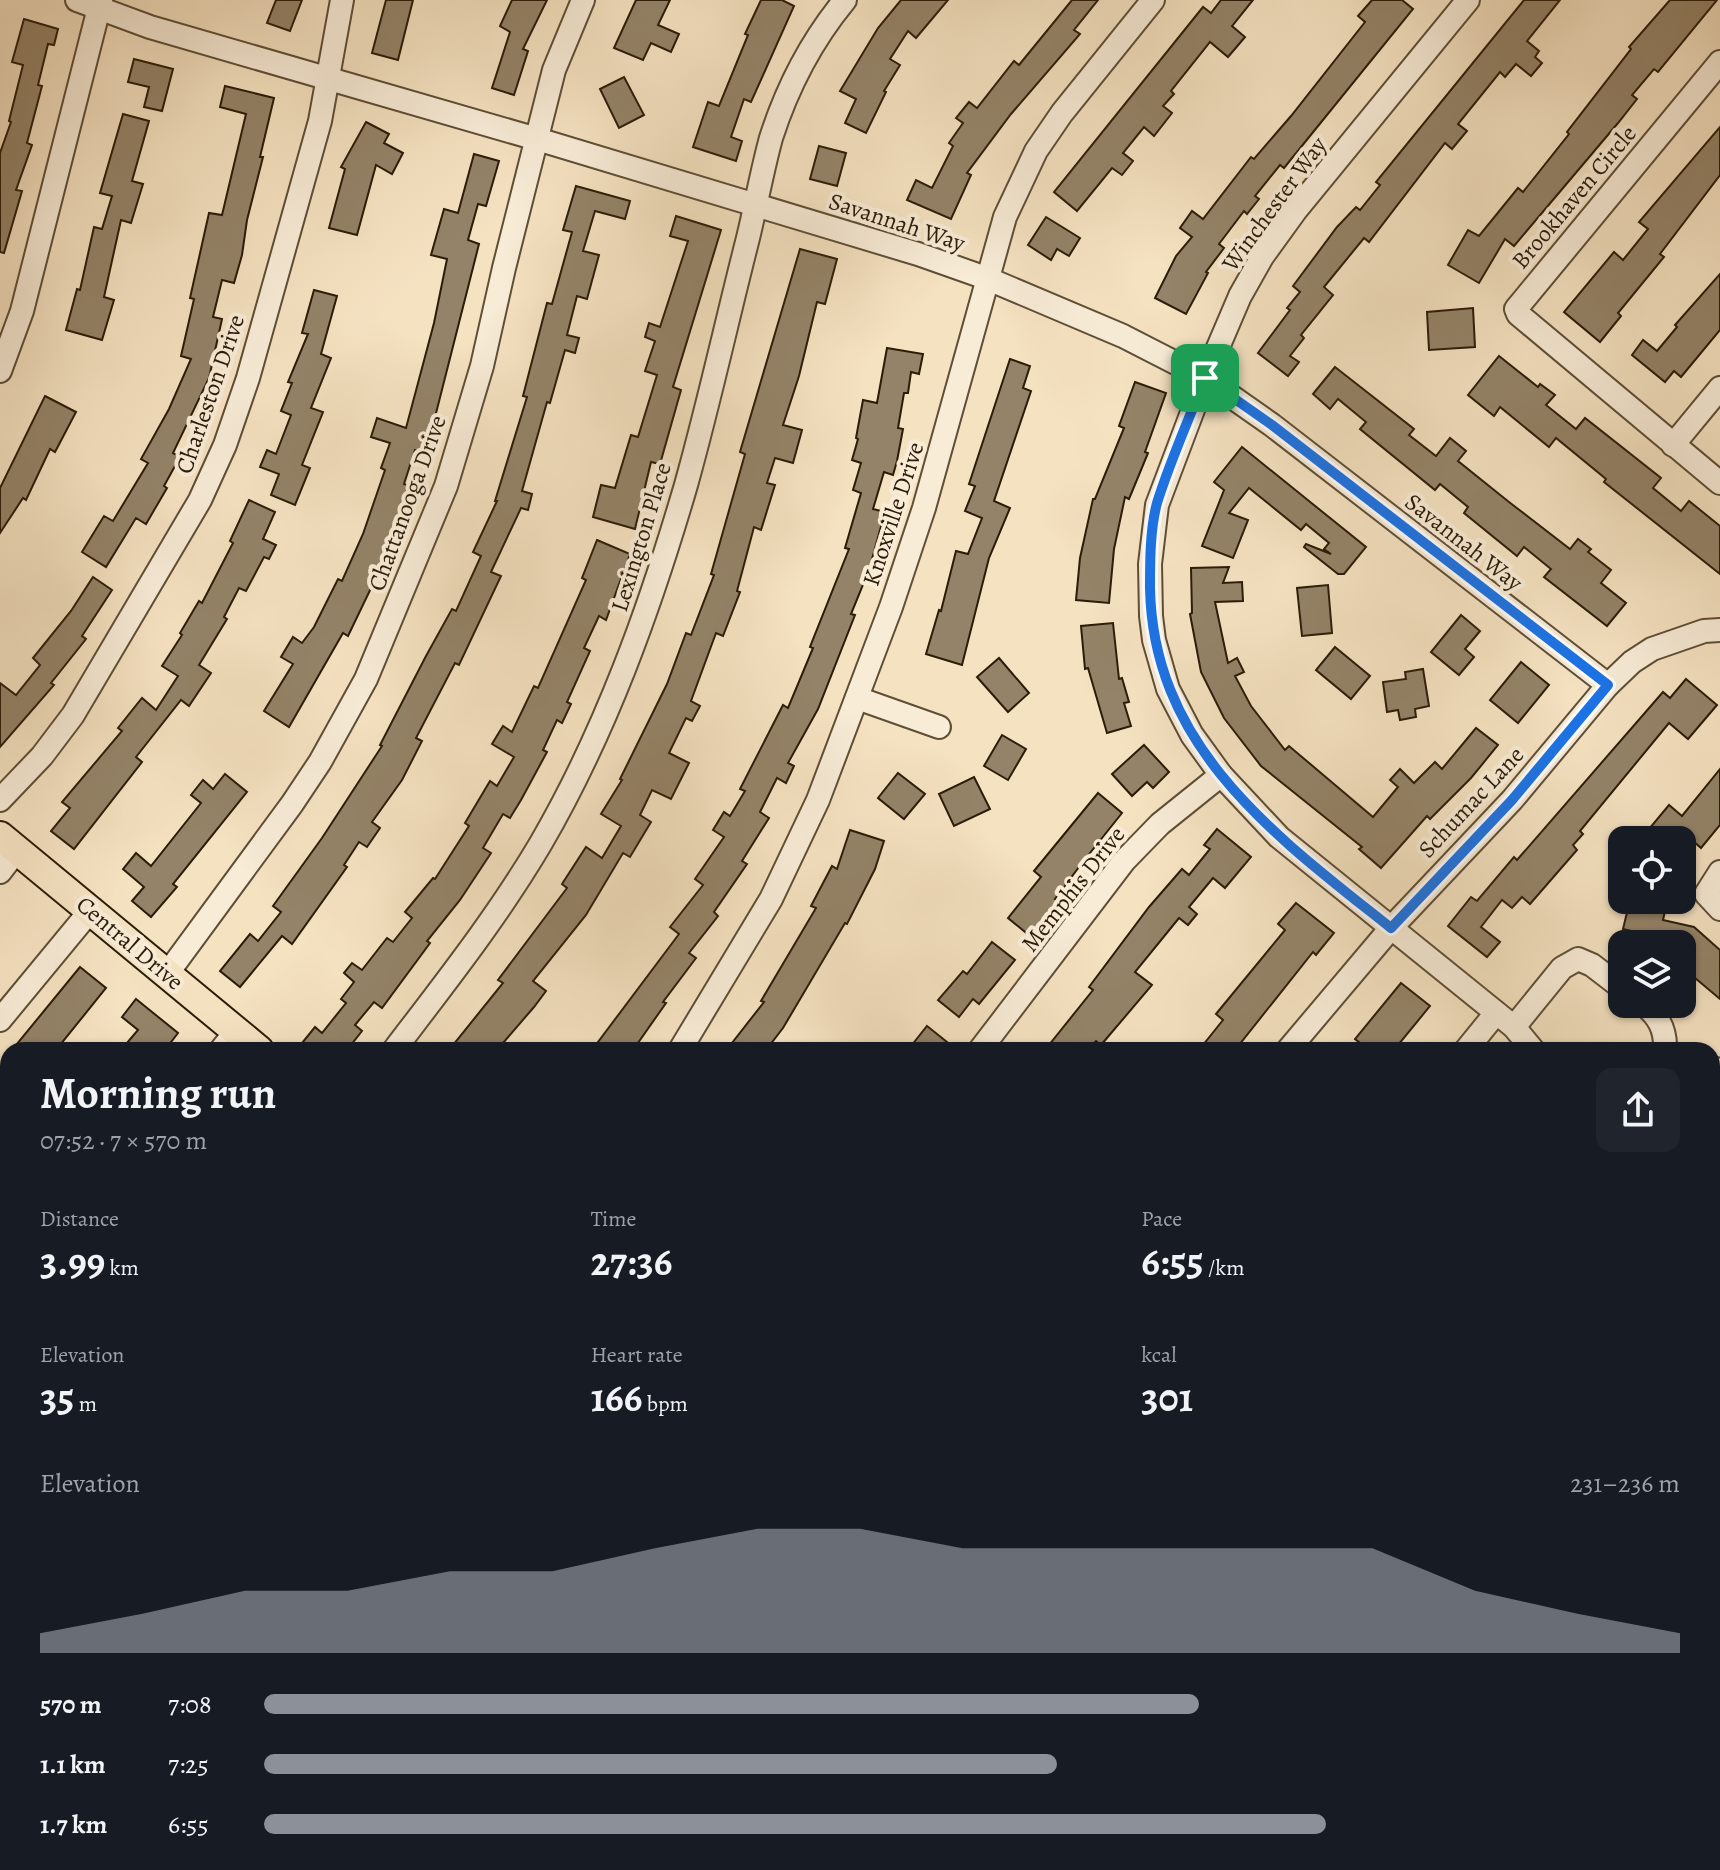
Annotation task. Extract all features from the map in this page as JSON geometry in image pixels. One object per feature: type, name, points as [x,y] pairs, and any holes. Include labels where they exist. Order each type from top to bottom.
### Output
[{"type":"main road","name":"Central Drive","points":[[6,853],[90,911],[167,974],[228,1040]]},
{"type":"street","name":"Savannah Way","points":[[77,0],[100,4],[150,27],[918,254],[986,278],[1123,336],[1205,378],[1272,425],[1608,685]]},
{"type":"street","name":"Charleston Drive","points":[[0,800],[42,756],[73,715],[200,500],[225,445],[248,378],[320,121],[342,0]]},
{"type":"street","name":"Chattanooga Drive","points":[[167,974],[292,804],[320,762],[366,679],[446,486],[482,366],[554,70],[583,0]]},
{"type":"street","name":"Lexington Place","points":[[400,1042],[513,888],[542,841],[605,716],[647,609],[686,483],[772,137],[805,57],[845,0]]},
{"type":"street","name":"Knoxville Drive","points":[[685,1042],[771,899],[818,800],[924,508],[1005,217],[1036,151],[1062,113],[1153,0]]},
{"type":"street","name":"Winchester Way","points":[[1468,0],[1296,210],[1262,257],[1240,296],[1157,505],[1150,564],[1151,616],[1154,640],[1168,689],[1192,735],[1221,775],[1279,837],[1514,1027],[1526,1042]]},
{"type":"street","points":[[0,371],[22,311],[100,4]]},
{"type":"street","name":"Brookhaven Circle","points":[[1673,445],[1518,314],[1516,309],[1720,62]]},
{"type":"street","points":[[1720,388],[1673,445],[1720,483]]},
{"type":"street","name":"Schumac Lane","points":[[1295,1042],[1391,928],[1512,800],[1608,685],[1632,662],[1652,649],[1704,631],[1720,630]]},
{"type":"street","points":[[857,698],[939,727]]},
{"type":"street","name":"Memphis Drive","points":[[986,1042],[1124,861],[1160,824],[1221,775]]},
{"type":"street","points":[[1720,872],[1706,894],[1720,909]]},
{"type":"street","points":[[0,1020],[90,911]]},
{"type":"street","points":[[1514,1027],[1562,968],[1578,959],[1608,977]]},
{"type":"street","points":[[1470,1042],[1488,1006]]},
{"type":"street","points":[[1659,1018],[1665,1042]]},
{"type":"building","points":[[276,0],[302,0],[290,31],[267,23]]},
{"type":"building","points":[[386,0],[413,0],[398,60],[372,53]]},
{"type":"building","points":[[512,0],[547,0],[523,49],[528,51],[514,95],[492,88],[510,32],[500,26]]},
{"type":"building","points":[[636,0],[670,0],[658,25],[679,34],[671,52],[651,43],[643,60],[614,48]]},
{"type":"building","points":[[761,0],[782,0],[794,6],[751,102],[744,99],[731,137],[742,141],[736,161],[693,147],[708,102],[719,106]]},
{"type":"building","points":[[901,0],[948,0],[916,38],[908,31],[890,59],[900,65],[884,91],[866,133],[845,123],[856,99],[840,91],[878,28]]},
{"type":"building","points":[[1072,0],[1098,0],[1074,30],[1080,34],[1011,114],[967,173],[971,175],[951,219],[907,200],[916,180],[932,188],[953,146],[949,143],[963,123],[956,118],[969,102],[977,108],[1014,61],[1019,65]]},
{"type":"building","points":[[1221,0],[1253,0],[1232,26],[1245,37],[1228,57],[1210,42],[1171,91],[1174,94],[1163,106],[1172,113],[1154,136],[1144,127],[1123,153],[1133,161],[1122,175],[1112,168],[1077,211],[1054,192],[1203,7],[1211,13]]},
{"type":"building","points":[[1372,0],[1402,0],[1413,9],[1284,168],[1280,165],[1255,196],[1259,199],[1247,214],[1244,211],[1219,244],[1224,248],[1206,272],[1186,314],[1155,298],[1176,256],[1192,237],[1180,228],[1192,211],[1203,219],[1251,157],[1254,159],[1291,116],[1365,22],[1358,16]]},
{"type":"building","points":[[1524,0],[1560,0],[1527,41],[1539,51],[1535,57],[1542,63],[1531,76],[1516,64],[1505,77],[1500,72],[1458,124],[1467,131],[1452,149],[1445,143],[1369,242],[1364,238],[1324,287],[1333,295],[1301,335],[1304,338],[1290,356],[1299,362],[1288,376],[1258,353],[1300,292],[1293,286],[1337,227],[1356,207],[1360,210],[1380,185],[1376,182]]},
{"type":"building","points":[[1670,0],[1717,0],[1658,72],[1654,69],[1632,95],[1637,99],[1514,246],[1505,239],[1479,283],[1448,265],[1468,230],[1479,236],[1518,188],[1523,192],[1569,134],[1567,132],[1631,49],[1629,47]]},
{"type":"building","points":[[24,19],[58,29],[54,45],[48,44],[38,85],[42,86],[27,143],[32,145],[16,190],[22,191],[4,253],[0,252],[0,153],[11,122],[23,65],[12,62]]},
{"type":"building","points":[[134,59],[173,69],[162,111],[144,107],[149,87],[128,82]]},
{"type":"building","points":[[624,77],[644,115],[619,128],[600,89]]},
{"type":"building","points":[[225,86],[274,98],[242,255],[234,283],[222,280],[213,317],[222,319],[209,378],[173,453],[180,457],[164,486],[167,488],[146,524],[136,518],[106,567],[82,552],[104,516],[113,521],[148,463],[141,459],[169,409],[191,359],[181,356],[209,213],[222,215],[246,114],[220,107]]},
{"type":"building","points":[[123,114],[149,121],[132,181],[143,184],[131,223],[121,220],[104,297],[114,300],[102,340],[66,330],[77,289],[80,290],[94,227],[102,229],[112,196],[100,193]]},
{"type":"building","points":[[366,122],[389,134],[384,143],[403,153],[392,174],[376,165],[357,235],[329,228],[345,169],[341,167]]},
{"type":"building","points":[[1720,127],[1720,175],[1660,254],[1664,257],[1618,313],[1621,316],[1600,342],[1564,312],[1614,252],[1623,260],[1648,229],[1639,222]]},
{"type":"building","points":[[819,146],[846,153],[837,186],[810,179]]},
{"type":"building","points":[[474,154],[499,161],[486,206],[478,204],[468,240],[479,244],[432,429],[424,453],[415,450],[404,484],[411,487],[405,504],[410,506],[399,535],[348,636],[343,633],[289,727],[264,711],[293,664],[281,657],[293,637],[302,643],[314,627],[338,579],[342,581],[363,534],[385,470],[381,468],[390,443],[371,437],[377,418],[406,428],[434,323],[447,259],[431,255],[444,209],[458,213]]},
{"type":"building","points":[[576,186],[630,201],[625,219],[595,211],[583,251],[599,255],[587,299],[577,296],[567,335],[579,338],[575,353],[565,350],[550,403],[547,402],[522,491],[532,494],[528,510],[521,508],[491,572],[501,576],[459,665],[455,663],[416,738],[422,741],[402,780],[372,822],[380,828],[367,847],[359,842],[344,865],[347,867],[292,944],[282,936],[240,987],[220,971],[250,934],[258,941],[281,912],[273,906],[382,746],[426,656],[452,609],[456,611],[481,556],[473,552],[497,501],[527,397],[523,396],[547,303],[552,304],[572,232],[563,230]]},
{"type":"building","points":[[676,216],[721,230],[673,387],[681,390],[660,464],[651,462],[635,529],[593,517],[601,485],[615,488],[631,435],[638,437],[657,375],[645,371],[655,341],[645,337],[649,323],[660,327],[688,241],[670,236]]},
{"type":"building","points":[[1046,217],[1080,238],[1069,256],[1057,249],[1051,260],[1028,245]]},
{"type":"building","points":[[800,249],[837,259],[825,304],[817,302],[783,425],[802,430],[793,463],[775,458],[767,483],[775,485],[761,530],[754,527],[737,591],[740,592],[723,636],[716,633],[691,701],[700,706],[692,721],[686,718],[669,753],[689,763],[671,799],[652,790],[640,815],[651,822],[630,857],[623,853],[586,915],[533,981],[546,991],[534,1007],[504,1042],[455,1042],[503,983],[498,980],[567,888],[562,884],[586,847],[602,858],[621,826],[601,814],[622,780],[667,684],[686,633],[691,635],[714,575],[711,574],[745,454],[740,452]]},
{"type":"building","points":[[1720,274],[1720,330],[1681,377],[1674,371],[1665,382],[1632,355],[1643,340],[1657,351],[1677,327],[1675,325]]},
{"type":"building","points":[[314,290],[337,296],[321,354],[331,358],[311,408],[323,412],[302,465],[310,468],[295,505],[271,495],[279,474],[260,467],[267,450],[276,454],[291,415],[281,411],[292,383],[288,382],[308,334],[302,333]]},
{"type":"building","points":[[1473,308],[1475,347],[1429,350],[1427,312]]},
{"type":"building","points":[[887,348],[923,354],[919,374],[911,372],[908,393],[904,393],[898,428],[903,429],[893,475],[884,472],[873,509],[885,512],[869,570],[851,614],[855,615],[818,709],[788,763],[794,766],[786,783],[777,778],[760,812],[769,818],[742,861],[747,864],[714,912],[718,916],[689,953],[696,958],[663,1002],[666,1003],[639,1042],[598,1042],[679,934],[670,927],[703,885],[695,879],[724,837],[713,830],[724,812],[730,816],[745,791],[740,789],[783,705],[788,708],[849,549],[845,548],[861,493],[853,490],[861,463],[852,460],[863,400],[877,403]]},
{"type":"building","points":[[1499,356],[1538,387],[1540,384],[1555,395],[1546,405],[1576,429],[1585,418],[1661,478],[1653,488],[1681,511],[1689,501],[1720,526],[1720,574],[1604,482],[1606,479],[1556,438],[1549,447],[1500,407],[1494,416],[1468,395]]},
{"type":"building","points":[[1010,359],[1030,366],[1023,388],[1031,391],[994,501],[1010,508],[989,558],[962,665],[926,654],[956,551],[968,554],[982,518],[965,511],[975,486],[969,484]]},
{"type":"building","points":[[1335,367],[1414,429],[1409,435],[1436,456],[1450,438],[1466,451],[1458,461],[1509,502],[1570,549],[1578,539],[1591,549],[1588,552],[1611,570],[1601,583],[1626,603],[1607,626],[1544,577],[1551,569],[1524,547],[1517,556],[1464,513],[1468,507],[1440,484],[1435,490],[1360,429],[1366,422],[1338,399],[1330,409],[1313,394]]},
{"type":"building","points":[[1135,382],[1166,393],[1145,452],[1148,453],[1129,499],[1125,497],[1114,549],[1109,603],[1076,600],[1080,558],[1093,499],[1124,428],[1119,426]]},
{"type":"building","points":[[45,396],[76,412],[55,452],[50,449],[26,500],[23,498],[0,533],[0,488]]},
{"type":"building","points":[[1242,447],[1366,547],[1344,574],[1338,574],[1304,547],[1306,544],[1331,554],[1324,549],[1329,543],[1306,524],[1301,530],[1249,488],[1229,513],[1248,520],[1233,558],[1202,546],[1224,490],[1214,482]]},
{"type":"building","points":[[249,500],[275,512],[263,539],[276,545],[269,559],[264,557],[246,591],[239,588],[224,617],[227,619],[199,665],[211,673],[189,706],[181,700],[136,757],[142,762],[74,849],[51,831],[70,808],[62,802],[122,731],[118,728],[142,698],[156,710],[178,676],[162,666],[199,601],[202,603],[233,543],[230,541]]},
{"type":"building","points":[[597,540],[630,554],[606,620],[599,616],[584,648],[590,651],[567,702],[571,704],[562,723],[557,720],[543,750],[547,752],[510,818],[503,814],[483,848],[491,853],[382,1008],[374,1002],[355,1025],[362,1031],[353,1042],[303,1042],[315,1027],[322,1033],[346,1003],[341,999],[354,982],[344,973],[352,963],[362,970],[387,938],[393,942],[412,918],[405,912],[435,879],[469,826],[465,823],[490,781],[497,786],[514,757],[492,744],[503,726],[512,732],[534,686],[538,688],[586,580],[582,578]]},
{"type":"building","points":[[1229,567],[1223,583],[1242,582],[1243,601],[1215,602],[1228,663],[1237,658],[1244,672],[1235,676],[1251,706],[1285,750],[1289,746],[1373,817],[1398,787],[1390,780],[1400,769],[1414,783],[1435,762],[1442,769],[1476,728],[1498,745],[1471,778],[1430,819],[1427,816],[1381,868],[1359,849],[1362,847],[1261,766],[1224,718],[1201,672],[1190,614],[1191,568]]},
{"type":"building","points":[[93,577],[112,590],[82,636],[86,639],[51,683],[54,685],[0,747],[0,683],[16,695],[40,665],[33,658],[71,611]]},
{"type":"building","points":[[1328,585],[1332,633],[1302,636],[1297,588]]},
{"type":"building","points":[[1461,615],[1480,631],[1465,649],[1474,657],[1459,675],[1431,652]]},
{"type":"building","points":[[1113,623],[1119,679],[1122,678],[1129,702],[1124,703],[1131,726],[1107,733],[1088,668],[1085,669],[1081,626]]},
{"type":"building","points":[[1335,647],[1370,676],[1351,699],[1316,670]]},
{"type":"building","points":[[999,658],[1029,693],[1008,712],[977,677]]},
{"type":"building","points":[[1521,662],[1549,685],[1518,723],[1490,700]]},
{"type":"building","points":[[1423,669],[1429,706],[1415,709],[1416,717],[1400,720],[1398,710],[1387,712],[1383,682],[1406,679],[1405,672]]},
{"type":"building","points":[[1686,679],[1717,705],[1688,739],[1669,723],[1580,831],[1583,834],[1573,845],[1577,850],[1530,904],[1522,897],[1512,908],[1502,900],[1481,927],[1500,942],[1487,957],[1448,926],[1471,897],[1477,901],[1514,857],[1517,860],[1663,692],[1670,698]]},
{"type":"building","points":[[1002,735],[1026,749],[1008,780],[984,766]]},
{"type":"building","points":[[1144,745],[1169,772],[1153,788],[1147,782],[1132,796],[1112,774]]},
{"type":"building","points":[[1720,769],[1720,825],[1701,848],[1696,844],[1696,826],[1652,826],[1669,805],[1682,816]]},
{"type":"building","points":[[898,773],[925,794],[904,819],[878,798]]},
{"type":"building","points":[[225,774],[247,792],[173,884],[177,887],[151,917],[132,901],[144,887],[123,869],[136,853],[151,866],[201,803],[191,795],[203,780],[213,789]]},
{"type":"building","points":[[974,777],[990,809],[954,826],[939,794]]},
{"type":"building","points":[[1098,793],[1122,813],[1030,936],[1008,918],[1041,877],[1034,871]]},
{"type":"building","points":[[1217,829],[1251,857],[1225,888],[1213,878],[1189,907],[1197,914],[1188,925],[1179,918],[1135,972],[1152,985],[1104,1042],[1051,1042],[1093,990],[1089,987],[1149,907],[1182,869],[1189,875],[1210,849],[1204,845]]},
{"type":"building","points":[[850,830],[884,841],[875,869],[847,924],[783,1028],[772,1042],[733,1042],[764,1002],[761,1001],[816,908],[811,906],[832,866],[837,869]]},
{"type":"building","points":[[1296,903],[1334,933],[1316,955],[1313,952],[1241,1042],[1205,1042],[1223,1020],[1216,1014],[1285,930],[1278,924]]},
{"type":"building","points":[[1627,914],[1664,914],[1663,920],[1694,927],[1720,950],[1720,999],[1696,979],[1696,930],[1623,929]]},
{"type":"building","points":[[992,942],[1015,960],[979,1004],[973,999],[959,1017],[938,1000],[963,971],[967,974]]},
{"type":"building","points":[[80,967],[106,988],[62,1042],[19,1042]]},
{"type":"building","points":[[1401,983],[1430,1006],[1401,1042],[1359,1042],[1355,1039]]},
{"type":"building","points":[[136,999],[178,1033],[171,1042],[128,1042],[138,1030],[122,1017]]},
{"type":"building","points":[[927,1026],[947,1042],[914,1042]]},
{"type":"route","points":[[1205,378],[1272,425],[1608,685],[1512,800],[1391,928],[1279,837],[1247,804],[1192,735],[1168,689],[1154,640],[1151,616],[1150,564],[1157,505],[1205,378]]}]
